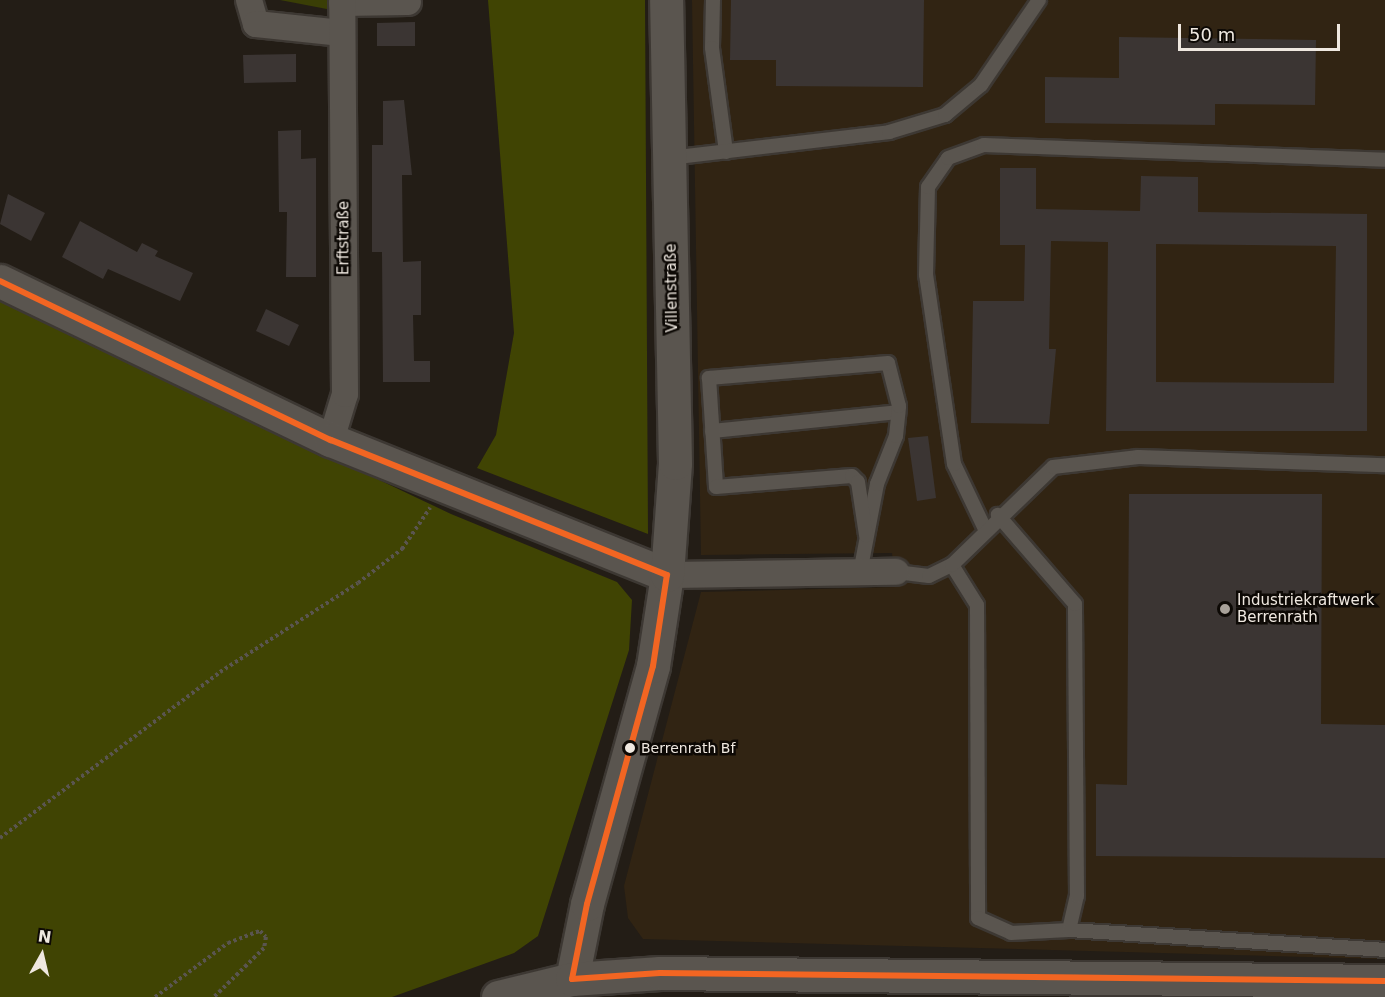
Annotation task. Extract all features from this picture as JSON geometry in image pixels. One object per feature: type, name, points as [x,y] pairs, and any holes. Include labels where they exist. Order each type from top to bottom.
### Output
[{"type":"main road","name":"Villenstraße","points":[[572,979],[587,904],[653,666],[667,575],[675,463],[666,0]]},
{"type":"main road","points":[[0,281],[331,440],[667,575]]},
{"type":"main road","points":[[498,997],[572,979],[660,974],[1334,988],[1385,981]]},
{"type":"street","points":[[249,0],[256,24],[342,33]]},
{"type":"street","name":"Erftstraße","points":[[331,440],[345,394],[342,2],[408,2]]},
{"type":"street","points":[[667,575],[896,572]]},
{"type":"lane","points":[[713,0],[712,48],[726,152]]},
{"type":"lane","points":[[669,158],[890,132],[945,115],[981,85],[1039,0]]},
{"type":"lane","points":[[985,529],[954,464],[926,275],[928,187],[948,159],[984,145],[1385,160]]},
{"type":"lane","points":[[860,573],[877,484],[894,448],[898,412],[894,370],[880,361],[709,378],[716,487],[852,476],[858,482],[866,535]]},
{"type":"lane","points":[[712,431],[898,412]]},
{"type":"lane","points":[[896,572],[929,576],[952,565],[998,515],[1053,467],[1138,457],[1385,465]]},
{"type":"lane","points":[[998,515],[1075,604],[1077,896],[1069,930]]},
{"type":"lane","points":[[952,565],[977,605],[978,918],[1011,933],[1069,930],[1385,950]]},
{"type":"path","points":[[0,838],[220,672],[402,549],[428,514],[438,483]]},
{"type":"path","points":[[155,997],[228,943],[260,931],[266,937],[264,948],[214,997]]},
{"type":"shaded area","points":[[488,0],[645,0],[648,534],[477,468],[496,435],[514,333]]},
{"type":"shaded area","points":[[692,0],[1385,0],[1385,959],[643,939],[628,918],[624,886],[701,592],[896,587],[892,553],[701,555]]},
{"type":"shaded area","points":[[0,300],[451,514],[617,582],[632,600],[629,650],[538,936],[514,953],[392,997],[0,997]]},
{"type":"green space","points":[[280,0],[332,0],[332,10]]},
{"type":"building","points":[[731,0],[924,0],[923,87],[776,86],[776,60],[730,60]]},
{"type":"building","points":[[415,22],[415,46],[377,46],[377,23]]},
{"type":"building","points":[[1119,37],[1316,40],[1315,105],[1215,104],[1215,125],[1045,123],[1045,77],[1119,78]]},
{"type":"building","points":[[296,54],[296,82],[244,83],[243,55]]},
{"type":"building","points":[[404,100],[412,175],[402,175],[403,262],[421,261],[421,315],[413,315],[414,361],[430,361],[430,382],[383,382],[382,252],[372,252],[372,145],[383,145],[383,101]]},
{"type":"building","points":[[301,130],[301,159],[316,158],[316,277],[286,277],[287,212],[279,212],[278,131]]},
{"type":"building","points":[[1000,168],[1036,168],[1036,209],[1140,211],[1141,176],[1198,177],[1198,212],[1367,214],[1367,431],[1106,431],[1108,242],[1051,241],[1049,349],[1056,349],[1049,424],[971,423],[973,301],[1024,301],[1025,245],[1000,245]],"holes":[[[1156,244],[1336,246],[1334,383],[1156,382]]]},
{"type":"building","points":[[8,194],[45,213],[31,241],[0,224]]},
{"type":"building","points":[[80,221],[137,252],[142,243],[158,251],[155,256],[193,273],[180,301],[108,269],[103,279],[62,257]]},
{"type":"building","points":[[266,309],[299,325],[289,346],[256,331]]},
{"type":"building","points":[[928,436],[936,498],[917,501],[908,438]]},
{"type":"building","name":"Industriekraftwerk Berrenrath","points":[[1129,494],[1322,494],[1321,724],[1385,725],[1385,858],[1096,856],[1096,784],[1127,785]]},
{"type":"transit line","points":[[0,281],[331,440],[667,575]]},
{"type":"transit line","points":[[572,979],[587,904],[653,666],[667,575]]},
{"type":"transit line","points":[[572,979],[660,973],[1385,981]]},
{"type":"place","name":"Industriekraftwerk Berrenrath","points":[[1225,609]]},
{"type":"place","name":"Berrenrath Bf","points":[[630,748]]}]
